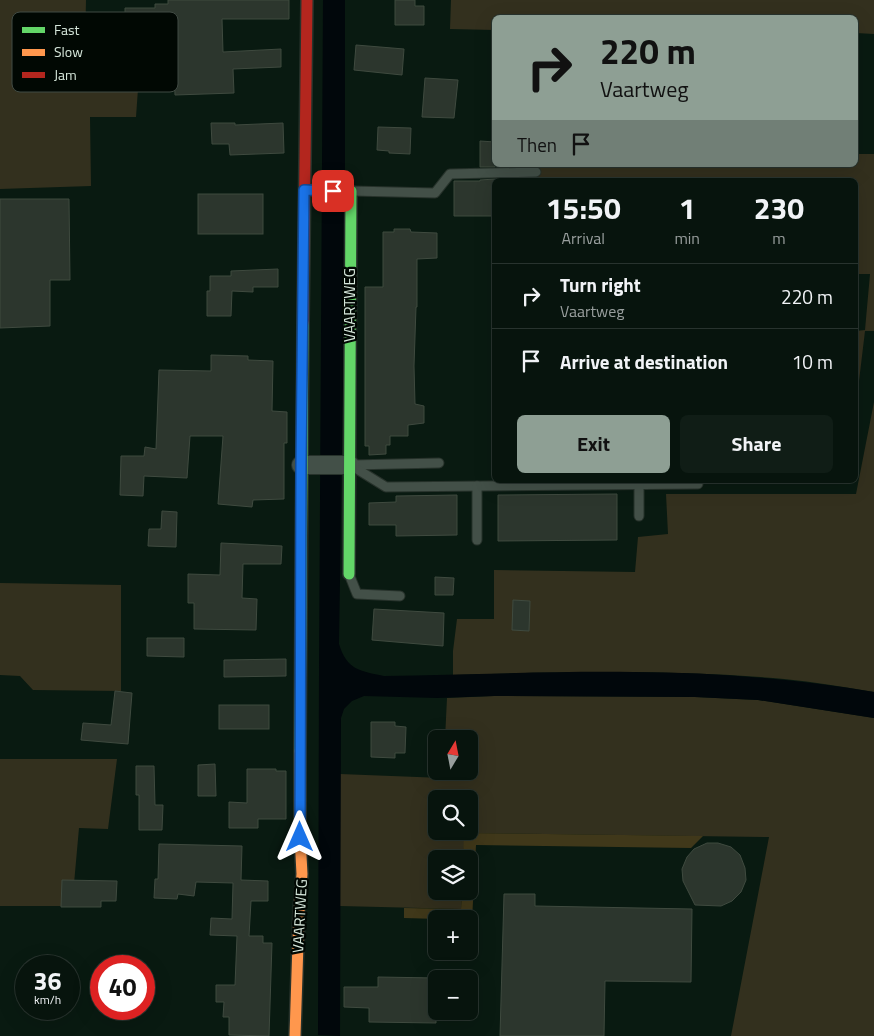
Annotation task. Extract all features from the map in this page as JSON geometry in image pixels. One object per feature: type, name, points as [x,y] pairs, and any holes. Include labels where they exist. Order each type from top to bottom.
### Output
[{"type":"street","name":"VAARTWEG","points":[[295,1036],[302,874],[300,837],[301,465],[307,0]]},
{"type":"street","points":[[304,190],[347,191]]},
{"type":"street","name":"VAARTWEG","points":[[347,191],[335,465],[349,574]]},
{"type":"street","points":[[301,465],[335,465]]},
{"type":"lane","points":[[347,191],[435,193],[450,174],[536,172]]},
{"type":"lane","points":[[335,465],[439,463]]},
{"type":"lane","points":[[335,465],[386,487],[568,483]]},
{"type":"lane","points":[[618,483],[698,484]]},
{"type":"lane","points":[[639,484],[640,516]]},
{"type":"lane","points":[[477,486],[477,540]]},
{"type":"lane","points":[[349,574],[357,594],[400,596]]},
{"type":"shaded area","points":[[0,0],[86,0],[86,12],[12,12],[12,92],[138,92],[136,117],[90,117],[91,186],[0,189]]},
{"type":"shaded area","points":[[323,0],[345,0],[345,257],[339,644],[346,659],[361,671],[384,676],[571,672],[694,673],[814,683],[874,692],[874,718],[758,700],[695,697],[494,696],[437,698],[364,696],[352,701],[344,709],[341,718],[340,1036],[318,1035]]},
{"type":"shaded area","points":[[451,0],[874,0],[874,34],[858,33],[858,15],[492,15],[492,30],[450,29]]},
{"type":"shaded area","points":[[858,154],[874,154],[874,331],[865,331],[858,389],[858,331],[865,330],[870,274],[858,274],[858,178],[522,178],[522,167],[858,167]]},
{"type":"shaded area","points":[[874,402],[874,692],[784,679],[701,674],[577,672],[453,675],[453,651],[457,619],[494,619],[494,570],[635,572],[638,537],[668,534],[666,494],[856,494]]},
{"type":"shaded area","points":[[0,583],[121,585],[121,691],[33,690],[20,676],[0,675]]},
{"type":"shaded area","points":[[494,696],[695,697],[758,700],[874,718],[874,1036],[731,1036],[769,837],[478,833],[478,790],[428,790],[428,840],[464,840],[464,850],[428,850],[428,900],[462,900],[461,909],[340,906],[340,774],[428,777],[428,780],[478,780],[478,730],[445,730],[447,698]]},
{"type":"shaded area","points":[[0,759],[117,759],[108,829],[79,828],[72,906],[0,906]]},
{"type":"shaded area","points":[[478,833],[703,836],[691,848],[476,845],[476,850],[463,850],[464,840],[478,840]]},
{"type":"shaded area","points":[[462,900],[473,900],[473,910],[428,910],[428,919],[404,918],[404,908],[461,909]]},
{"type":"building","points":[[168,0],[289,0],[289,19],[222,19],[223,52],[281,49],[281,67],[233,69],[234,93],[175,95],[175,92],[178,92],[178,12],[125,12],[125,8],[155,8],[155,4],[168,4]]},
{"type":"building","points":[[395,0],[415,0],[415,6],[424,6],[424,25],[395,25]]},
{"type":"building","points":[[356,45],[404,49],[402,75],[354,70]]},
{"type":"building","points":[[425,78],[458,80],[454,118],[422,117]]},
{"type":"building","points":[[211,123],[235,123],[235,125],[283,123],[284,153],[230,155],[229,144],[212,144]]},
{"type":"building","points":[[378,127],[411,128],[410,154],[389,153],[389,151],[377,150]]},
{"type":"building","points":[[480,141],[492,142],[492,167],[480,167]]},
{"type":"building","points":[[492,179],[492,216],[454,216],[454,181]]},
{"type":"building","points":[[198,194],[263,194],[263,234],[198,234]]},
{"type":"building","points":[[0,199],[69,199],[70,280],[50,280],[50,326],[0,328]]},
{"type":"building","points":[[394,229],[437,233],[437,258],[417,259],[414,366],[415,404],[424,406],[424,423],[408,425],[408,436],[390,436],[390,445],[386,445],[386,454],[369,455],[369,446],[365,446],[365,287],[383,287],[383,232],[394,232]]},
{"type":"building","points":[[278,269],[278,287],[253,287],[253,292],[232,291],[231,316],[207,316],[207,291],[210,291],[210,276],[231,276],[231,271]]},
{"type":"building","points":[[211,355],[248,356],[248,360],[273,361],[272,411],[287,412],[287,443],[284,443],[284,499],[253,500],[252,507],[218,504],[223,436],[190,436],[187,478],[144,476],[143,496],[120,495],[121,456],[144,456],[145,447],[156,449],[159,370],[211,371]]},
{"type":"building","points":[[617,494],[617,540],[498,541],[498,495]]},
{"type":"building","points":[[457,495],[457,535],[396,536],[396,525],[369,525],[369,503],[396,502],[396,496]]},
{"type":"building","points":[[162,511],[177,512],[176,547],[148,546],[149,529],[161,529]]},
{"type":"building","points":[[221,543],[282,546],[281,564],[243,564],[242,598],[257,599],[256,630],[194,629],[194,603],[188,603],[188,574],[220,575]]},
{"type":"building","points":[[435,577],[454,578],[453,595],[435,595]]},
{"type":"building","points":[[513,600],[530,601],[529,631],[512,630]]},
{"type":"building","points":[[374,609],[444,613],[443,646],[372,640]]},
{"type":"building","points":[[147,638],[184,638],[184,657],[147,656]]},
{"type":"building","points":[[286,659],[286,676],[224,677],[224,660]]},
{"type":"building","points":[[115,691],[132,693],[128,744],[81,740],[83,723],[111,725]]},
{"type":"building","points":[[219,705],[269,705],[269,729],[219,729]]},
{"type":"building","points":[[371,722],[395,722],[395,726],[406,727],[405,753],[395,753],[395,758],[371,757]]},
{"type":"building","points":[[215,764],[216,796],[198,796],[198,765]]},
{"type":"building","points":[[136,766],[154,766],[155,805],[163,805],[162,830],[139,830],[139,795],[136,795]]},
{"type":"building","points":[[247,769],[286,771],[286,819],[258,819],[258,828],[229,828],[229,802],[247,803]]},
{"type":"building","points":[[707,843],[718,843],[731,847],[740,855],[745,868],[746,880],[741,892],[732,901],[721,906],[695,905],[683,881],[682,869],[687,857],[694,849]]},
{"type":"building","points":[[159,844],[242,846],[241,880],[268,881],[268,901],[251,901],[249,936],[263,936],[263,943],[272,943],[269,1036],[229,1035],[229,1017],[223,1017],[224,1002],[216,1002],[216,985],[235,985],[237,936],[210,935],[211,918],[232,919],[233,883],[196,882],[194,896],[178,894],[177,899],[154,898],[155,879],[158,879]]},
{"type":"building","points":[[62,880],[117,881],[116,901],[101,901],[101,907],[61,907]]},
{"type":"building","points":[[504,894],[535,894],[535,906],[692,909],[691,982],[605,981],[604,1036],[500,1036]]},
{"type":"building","points":[[378,977],[428,978],[428,1020],[436,1020],[436,1023],[369,1022],[369,1008],[344,1007],[344,987],[378,987]]},
{"type":"traffic: fast","points":[[305,190],[351,191],[349,574]]},
{"type":"traffic: fast","points":[[300,751],[303,323]]},
{"type":"traffic: slow","points":[[295,1036],[302,874],[300,751]]},
{"type":"traffic: jam","points":[[303,323],[307,0]]},
{"type":"route","points":[[300,837],[304,190],[333,191]]}]
